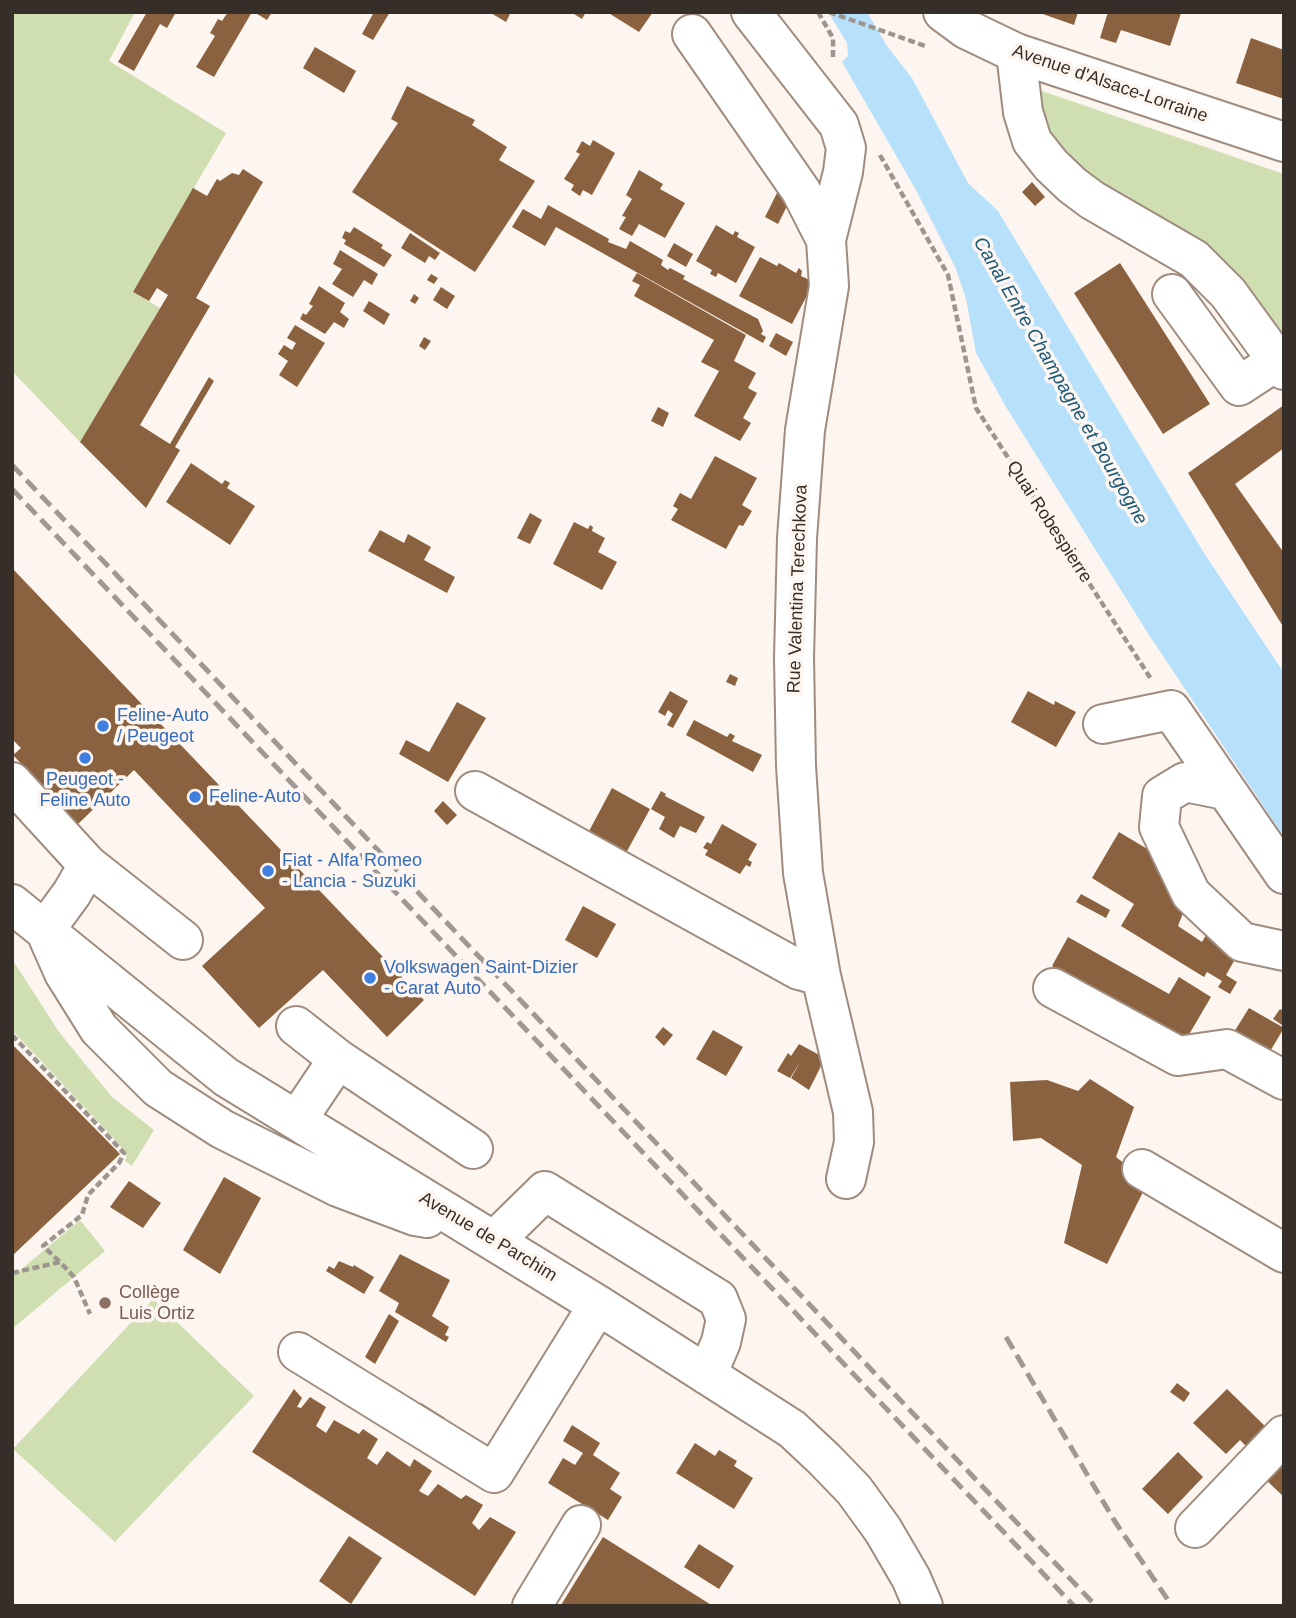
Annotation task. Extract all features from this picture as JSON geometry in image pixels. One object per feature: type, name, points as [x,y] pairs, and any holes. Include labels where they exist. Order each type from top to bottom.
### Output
[{"type":"street","points":[[751,12],[839,125],[846,148],[843,172],[826,240]]},
{"type":"street","name":"Avenue d'Alsace-Lorraine","points":[[943,12],[966,29],[1016,53],[1284,142]]},
{"type":"street","name":"Rue Valentina Terechkova","points":[[692,34],[802,191],[826,240],[829,286],[805,430],[797,538],[794,658],[796,766],[803,873],[821,976],[853,1112],[853,1142],[846,1179]]},
{"type":"street","points":[[1016,53],[1023,112],[1032,141],[1051,165],[1092,200],[1194,258],[1228,293],[1281,366],[1239,386],[1172,294]]},
{"type":"street","points":[[1103,724],[1171,710],[1284,874]]},
{"type":"street","points":[[12,782],[88,865],[183,940]]},
{"type":"street","points":[[1225,790],[1185,782],[1162,796],[1159,827],[1191,894],[1241,942],[1284,951]]},
{"type":"street","points":[[475,791],[799,970],[821,976]]},
{"type":"street","points":[[88,865],[72,893],[45,930],[64,973],[99,1029],[158,1088],[222,1129],[338,1186],[415,1216],[482,1234],[545,1191],[718,1298],[726,1319],[721,1342],[707,1375]]},
{"type":"street","name":"Avenue de Parchim","points":[[12,904],[226,1077],[598,1305],[792,1429],[853,1490],[883,1530],[911,1578],[923,1606]]},
{"type":"street","points":[[1053,988],[1178,1056],[1227,1049],[1284,1080]]},
{"type":"street","points":[[296,1026],[338,1059],[473,1149]]},
{"type":"street","points":[[297,1121],[338,1059]]},
{"type":"street","points":[[1142,1169],[1284,1253]]},
{"type":"street","points":[[298,1352],[494,1473],[598,1305]]},
{"type":"street","points":[[1195,1528],[1284,1435]]},
{"type":"street","points":[[533,1606],[581,1525]]},
{"type":"path","points":[[829,12],[888,33]]},
{"type":"path","name":"Quai Robespierre","points":[[873,143],[948,275],[976,408],[1171,710]]},
{"type":"path","points":[[12,1035],[124,1153],[119,1163],[88,1195],[82,1215],[43,1246],[74,1277],[90,1314]]},
{"type":"path","points":[[12,1273],[60,1262]]},
{"type":"green space","points":[[12,12],[135,12],[109,61],[226,133],[133,292],[160,308],[80,442],[12,371]]},
{"type":"green space","points":[[1039,90],[1284,174],[1284,343],[1089,185],[1051,142]]},
{"type":"green space","points":[[12,959],[59,1032],[112,1097],[154,1130],[132,1166],[125,1161],[127,1155],[118,1143],[12,1030]]},
{"type":"green space","points":[[80,1220],[105,1251],[12,1329],[12,1277]]},
{"type":"green space","points":[[153,1299],[254,1396],[115,1542],[13,1449]]},
{"type":"water","name":"Canal Entre Champagne et Bourgogne","points":[[828,12],[867,12],[887,46],[912,78],[968,183],[998,211],[1204,553],[1284,673],[1284,837],[1149,635],[1006,407],[976,353],[966,299],[956,269],[916,190],[842,62],[848,56],[847,43]]},
{"type":"building","points":[[147,12],[176,12],[167,28],[160,24],[134,71],[118,62]]},
{"type":"building","points":[[228,12],[252,12],[214,77],[196,67],[215,36],[210,33],[218,19],[222,21]]},
{"type":"building","points":[[254,12],[272,12],[267,20]]},
{"type":"building","points":[[374,12],[390,12],[373,40],[362,34]]},
{"type":"building","points":[[489,12],[511,12],[506,22]]},
{"type":"building","points":[[571,12],[586,12],[582,19]]},
{"type":"building","points":[[607,12],[653,12],[639,32]]},
{"type":"building","points":[[1037,12],[1078,12],[1074,25]]},
{"type":"building","points":[[1108,12],[1181,13],[1170,46],[1121,30],[1116,43],[1100,38]]},
{"type":"building","points":[[1251,38],[1284,50],[1284,99],[1236,83]]},
{"type":"building","points":[[315,47],[356,71],[344,93],[303,68]]},
{"type":"building","points":[[407,86],[475,120],[472,125],[507,147],[499,160],[535,181],[475,272],[352,192],[398,123],[391,119]]},
{"type":"building","points":[[593,140],[615,153],[592,195],[583,190],[580,196],[571,190],[574,185],[564,179],[580,154],[576,152],[582,141],[590,146]]},
{"type":"building","points":[[243,169],[263,182],[196,298],[210,306],[140,425],[170,444],[209,377],[214,381],[175,447],[180,450],[146,508],[80,442],[168,295],[157,288],[149,301],[133,292],[193,188],[207,196],[217,179],[220,181],[232,173],[239,175]]},
{"type":"building","points":[[639,170],[663,184],[660,189],[685,203],[665,238],[639,224],[632,236],[619,229],[626,217],[622,216],[632,199],[626,195]]},
{"type":"building","points":[[1032,182],[1045,197],[1035,206],[1022,192]]},
{"type":"building","points":[[780,187],[789,202],[778,224],[765,217]]},
{"type":"building","points":[[548,205],[609,239],[608,242],[626,249],[630,241],[663,260],[661,265],[668,270],[670,268],[685,276],[683,279],[758,319],[763,331],[761,334],[766,337],[763,343],[556,227],[545,246],[512,227],[523,209],[541,219]]},
{"type":"building","points":[[716,225],[733,235],[735,231],[739,233],[737,237],[755,247],[736,283],[718,273],[716,277],[710,274],[712,270],[696,261]]},
{"type":"building","points":[[354,227],[383,245],[381,248],[392,255],[384,267],[344,244],[346,240],[342,238],[345,231],[350,233]]},
{"type":"building","points":[[410,233],[440,253],[435,260],[429,256],[425,263],[401,248]]},
{"type":"building","points":[[674,243],[693,254],[686,267],[667,256]]},
{"type":"building","points":[[340,250],[378,274],[372,285],[364,280],[353,297],[332,284],[342,269],[333,264]]},
{"type":"building","points":[[760,257],[777,266],[779,263],[796,273],[799,268],[802,271],[801,276],[814,282],[792,324],[739,296]]},
{"type":"building","points":[[1120,263],[1210,404],[1163,434],[1074,293]]},
{"type":"building","points":[[637,273],[746,335],[734,361],[756,373],[748,388],[757,393],[743,418],[751,423],[740,441],[694,416],[719,371],[701,362],[714,340],[634,296],[640,285],[632,281]]},
{"type":"building","points":[[431,274],[438,278],[434,284],[427,280]]},
{"type":"building","points":[[319,286],[345,303],[340,312],[349,319],[344,328],[334,322],[325,334],[300,319],[303,313],[306,315],[313,306],[309,304]]},
{"type":"building","points":[[441,287],[455,296],[447,309],[433,300]]},
{"type":"building","points":[[414,294],[419,298],[415,304],[410,301]]},
{"type":"building","points":[[369,301],[390,314],[384,325],[363,311]]},
{"type":"building","points":[[295,325],[325,343],[297,387],[279,375],[288,361],[278,354],[284,345],[292,350],[296,343],[287,338]]},
{"type":"building","points":[[776,333],[793,342],[786,356],[769,346]]},
{"type":"building","points":[[424,337],[431,341],[425,350],[419,346]]},
{"type":"building","points":[[1284,405],[1284,448],[1235,484],[1284,553],[1284,628],[1188,473]]},
{"type":"building","points":[[658,407],[669,413],[663,427],[651,421]]},
{"type":"building","points":[[715,456],[757,478],[742,505],[752,511],[743,526],[739,525],[726,549],[671,520],[678,509],[673,506],[680,493],[691,499]]},
{"type":"building","points":[[191,463],[222,484],[225,480],[230,483],[227,488],[255,506],[230,545],[166,502]]},
{"type":"building","points":[[530,513],[542,520],[530,544],[517,538]]},
{"type":"building","points":[[574,522],[588,529],[590,525],[593,527],[592,531],[605,538],[598,552],[617,562],[602,590],[553,564]]},
{"type":"building","points":[[380,530],[404,543],[408,534],[431,547],[424,560],[455,577],[447,593],[368,551]]},
{"type":"building","name":"Feline-Auto","points":[[12,568],[424,1000],[387,1037],[323,970],[259,1028],[202,966],[265,908],[134,770],[78,824],[13,755],[21,748],[12,739]]},
{"type":"building","points":[[730,674],[738,678],[735,686],[726,682]]},
{"type":"building","points":[[670,691],[688,701],[673,728],[667,725],[673,714],[668,710],[665,716],[658,712]]},
{"type":"building","points":[[1028,691],[1054,705],[1055,701],[1076,712],[1056,747],[1011,722]]},
{"type":"building","points":[[457,702],[486,718],[448,782],[399,754],[406,740],[429,752]]},
{"type":"building","points":[[694,720],[727,737],[730,733],[735,736],[732,741],[762,755],[753,772],[686,735]]},
{"type":"building","points":[[612,788],[650,809],[626,853],[588,833]]},
{"type":"building","points":[[661,791],[665,796],[705,817],[696,833],[680,826],[674,838],[659,829],[665,817],[651,809]]},
{"type":"building","points":[[443,801],[457,815],[447,825],[434,811]]},
{"type":"building","points":[[722,824],[757,844],[748,860],[752,862],[750,867],[746,865],[740,874],[705,855],[708,850],[703,848],[707,842],[711,844]]},
{"type":"building","points":[[1119,832],[1164,859],[1186,905],[1178,926],[1202,942],[1206,935],[1238,954],[1226,975],[1237,982],[1230,994],[1218,987],[1222,981],[1207,972],[1204,977],[1121,926],[1134,904],[1092,878]]},
{"type":"building","points":[[1081,894],[1110,910],[1106,918],[1076,902]]},
{"type":"building","points":[[583,906],[616,924],[597,958],[565,940]]},
{"type":"building","points":[[1068,937],[1169,994],[1179,977],[1211,997],[1181,1048],[1052,966]]},
{"type":"building","points":[[1249,1008],[1284,1028],[1269,1053],[1234,1032]]},
{"type":"building","points":[[1280,1009],[1284,1011],[1282,1025],[1273,1019]]},
{"type":"building","points":[[663,1027],[673,1035],[664,1046],[655,1037]]},
{"type":"building","points":[[713,1030],[743,1047],[726,1076],[696,1059]]},
{"type":"building","points":[[12,1044],[120,1154],[12,1256]]},
{"type":"building","points":[[799,1044],[825,1058],[809,1090],[791,1078],[801,1061],[790,1078],[777,1071],[788,1053],[791,1056]]},
{"type":"building","points":[[1090,1079],[1134,1107],[1116,1157],[1148,1182],[1107,1264],[1064,1243],[1082,1165],[1041,1138],[1013,1141],[1010,1082],[1047,1080],[1078,1091]]},
{"type":"building","points":[[224,1177],[261,1198],[220,1274],[183,1250]]},
{"type":"building","points":[[129,1181],[161,1203],[143,1228],[110,1207]]},
{"type":"building","points":[[400,1254],[450,1280],[432,1316],[449,1327],[445,1335],[449,1337],[446,1342],[395,1312],[399,1303],[379,1291]]},
{"type":"building","points":[[339,1261],[353,1267],[354,1265],[374,1277],[364,1294],[326,1271],[329,1266],[334,1269]]},
{"type":"building","points":[[389,1314],[399,1321],[375,1364],[365,1357]]},
{"type":"building","points":[[1177,1383],[1190,1393],[1184,1402],[1170,1392]]},
{"type":"building","points":[[294,1389],[302,1398],[297,1407],[301,1408],[310,1397],[326,1407],[316,1426],[326,1433],[334,1420],[359,1434],[363,1429],[378,1439],[367,1458],[377,1465],[387,1451],[410,1467],[414,1459],[432,1471],[419,1491],[428,1496],[438,1484],[461,1499],[466,1495],[483,1505],[472,1523],[479,1530],[490,1517],[516,1532],[475,1596],[252,1452]]},
{"type":"building","points":[[1227,1389],[1268,1429],[1249,1449],[1240,1440],[1226,1454],[1193,1423]]},
{"type":"building","points":[[421,1403],[445,1418],[439,1427],[415,1411]]},
{"type":"building","points":[[572,1425],[600,1443],[593,1455],[620,1473],[610,1489],[622,1497],[608,1520],[548,1483],[563,1458],[575,1465],[583,1453],[563,1441]]},
{"type":"building","points":[[695,1443],[715,1456],[719,1450],[737,1461],[734,1466],[753,1478],[734,1509],[676,1473]]},
{"type":"building","points":[[1178,1452],[1203,1477],[1168,1514],[1142,1489]]},
{"type":"building","points":[[1284,1457],[1284,1497],[1263,1477]]},
{"type":"building","points":[[349,1536],[382,1558],[351,1604],[319,1581]]},
{"type":"building","points":[[603,1537],[713,1606],[561,1605]]},
{"type":"building","points":[[699,1544],[734,1566],[719,1589],[684,1567]]},
{"type":"railway","points":[[12,465],[1096,1606]]},
{"type":"railway","points":[[12,489],[1074,1606]]},
{"type":"railway","points":[[1006,1337],[1114,1520],[1172,1606]]},
{"type":"place","name":"Feline-Auto / Peugeot","points":[[103,726]]},
{"type":"place","name":"Peugeot - Feline Auto","points":[[85,758]]},
{"type":"place","name":"Feline-Auto","points":[[195,797]]},
{"type":"place","name":"Fiat - Alfa Romeo - Lancia - Suzuki","points":[[268,871]]},
{"type":"place","name":"Volkswagen Saint-Dizier - Carat Auto","points":[[370,978]]},
{"type":"place","name":"Collège Luis Ortiz","points":[[105,1303]]}]
